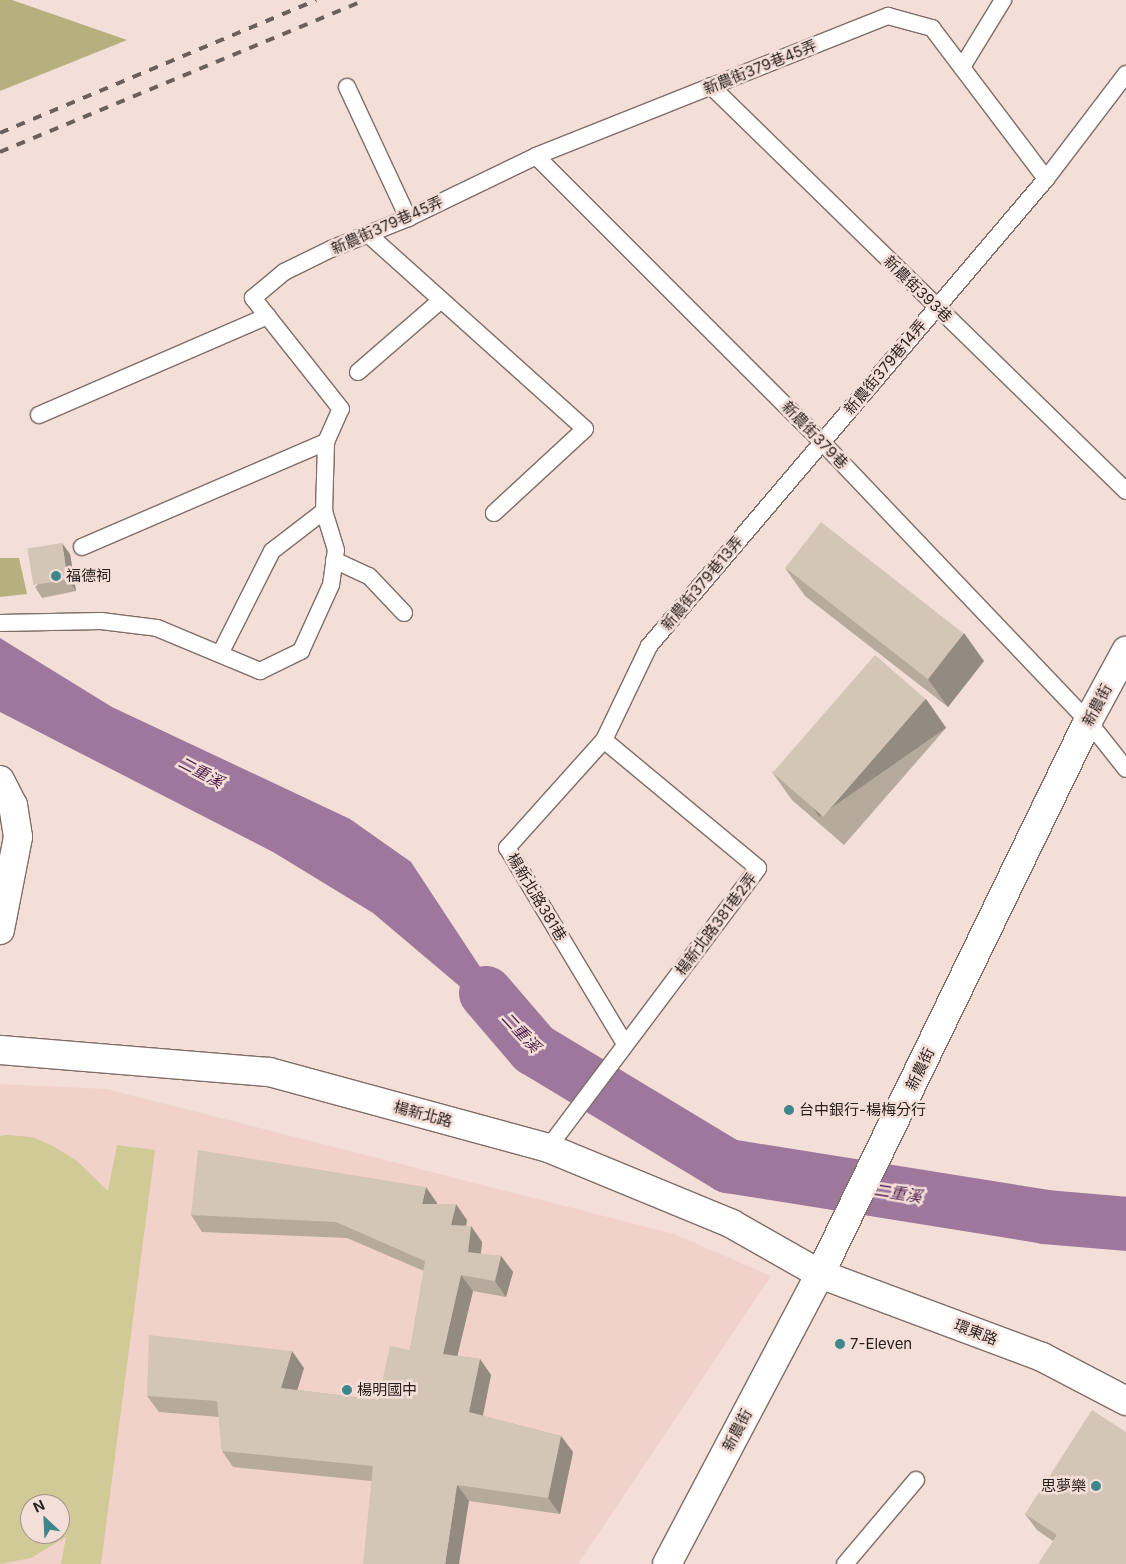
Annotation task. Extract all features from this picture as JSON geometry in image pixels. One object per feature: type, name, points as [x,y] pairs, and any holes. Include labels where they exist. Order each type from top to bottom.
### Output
[{"type":"street","name":"新農街","points":[[668,1564],[821,1273],[1088,721],[1126,651]]},
{"type":"street","points":[[0,780],[12,805],[18,837],[0,930]]},
{"type":"street","name":"楊新北路","points":[[0,1050],[269,1072],[548,1148],[732,1224],[821,1273]]},
{"type":"street","name":"環東路","points":[[821,1273],[1042,1357],[1126,1401]]},
{"type":"lane","points":[[962,67],[1003,0]]},
{"type":"lane","name":"新農街379巷45弄","points":[[222,652],[260,671],[301,651],[331,585],[336,550],[324,511],[326,442],[341,408],[253,298],[284,272],[331,249],[408,218],[536,156],[888,16],[932,28],[1046,180]]},
{"type":"lane","name":"新農街379巷14弄","points":[[822,442],[1046,180],[1126,74]]},
{"type":"lane","name":"新農街393巷","points":[[711,86],[1126,491]]},
{"type":"lane","points":[[347,87],[408,218]]},
{"type":"lane","name":"新農街379巷","points":[[536,156],[822,442],[1088,721],[1126,769]]},
{"type":"lane","points":[[369,235],[585,429],[494,513]]},
{"type":"lane","points":[[358,372],[441,300]]},
{"type":"lane","points":[[39,415],[268,316]]},
{"type":"lane","points":[[82,547],[326,442]]},
{"type":"lane","name":"新農街379巷13弄","points":[[604,740],[649,646],[822,442]]},
{"type":"lane","points":[[0,623],[101,621],[156,628],[222,652],[272,551],[324,511]]},
{"type":"lane","points":[[334,560],[369,576],[404,613]]},
{"type":"lane","name":"楊新北路381巷","points":[[604,740],[508,848],[625,1044]]},
{"type":"lane","name":"楊新北路381巷2弄","points":[[604,740],[758,868],[625,1044]]},
{"type":"lane","points":[[548,1148],[625,1044]]},
{"type":"lane","points":[[845,1564],[916,1480]]},
{"type":"shaded area","points":[[0,0],[12,0],[127,40],[0,91]]},
{"type":"shaded area","points":[[0,558],[19,558],[27,594],[0,597]]},
{"type":"shaded area","name":"楊明國中","points":[[0,1084],[107,1089],[674,1234],[771,1276],[578,1564],[0,1564]]},
{"type":"shaded area","points":[[0,1136],[32,1137],[53,1146],[77,1161],[108,1191],[117,1145],[155,1150],[101,1564],[61,1564],[65,1544],[70,1544],[70,1494],[20,1494],[20,1544],[54,1544],[31,1558],[0,1564]]},
{"type":"water","points":[[0,638],[112,707],[350,819],[411,862],[534,1049],[373,913],[273,852],[0,712]]},
{"type":"building","points":[[821,522],[964,633],[928,679],[785,568]]},
{"type":"building","points":[[62,543],[68,580],[33,585],[27,548]]},
{"type":"building","points":[[875,655],[926,699],[823,817],[773,773]]},
{"type":"building","points":[[198,1150],[426,1187],[422,1204],[456,1204],[451,1225],[471,1226],[468,1252],[501,1256],[495,1281],[461,1275],[443,1354],[480,1359],[469,1412],[561,1436],[548,1498],[457,1485],[445,1564],[363,1564],[373,1466],[222,1451],[217,1401],[147,1396],[149,1335],[292,1351],[281,1388],[378,1400],[390,1346],[410,1350],[425,1261],[336,1222],[191,1215]]},
{"type":"building","name":"思夢樂","points":[[1092,1410],[1126,1432],[1126,1564],[1038,1564],[1057,1535],[1025,1514]]},
{"type":"waterway","name":"二重溪","points":[[486,993],[534,1049],[728,1166],[1045,1217],[1126,1224]]},
{"type":"railway","points":[[0,133],[316,0]]},
{"type":"railway","points":[[0,152],[365,0]]},
{"type":"place","name":"福德祠","points":[[56,576]]},
{"type":"place","name":"台中銀行-楊梅分行","points":[[789,1110]]},
{"type":"place","name":"7-Eleven","points":[[840,1344]]},
{"type":"place","name":"楊明國中","points":[[347,1390]]},
{"type":"place","name":"思夢樂","points":[[1096,1486]]}]
